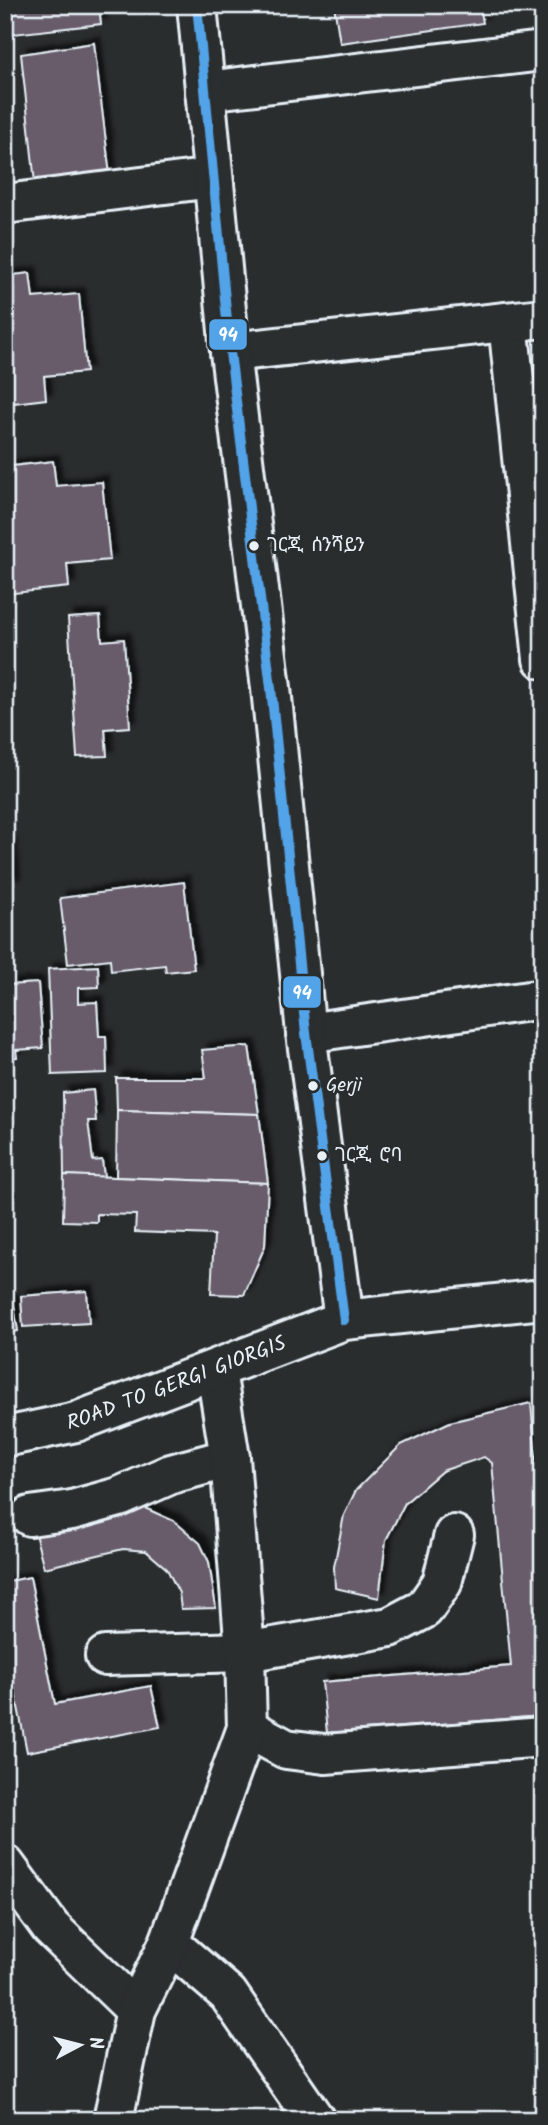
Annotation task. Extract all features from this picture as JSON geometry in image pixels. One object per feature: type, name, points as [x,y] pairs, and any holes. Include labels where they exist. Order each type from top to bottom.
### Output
[{"type":"street","points":[[197,5],[230,352],[271,688],[306,1033],[344,1320]]},
{"type":"street","points":[[205,91],[543,51]]},
{"type":"street","points":[[5,204],[213,178]]},
{"type":"street","points":[[230,352],[525,320],[543,659]]},
{"type":"street","points":[[306,1033],[543,999]]},
{"type":"street","name":"ROAD TO GERGI GIORGIS","points":[[5,1437],[76,1422],[216,1371],[344,1320],[543,1298]]},
{"type":"street","points":[[113,2120],[136,2010],[169,1943],[247,1728],[245,1653],[230,1458],[216,1371]]},
{"type":"street","points":[[30,1516],[72,1510],[119,1497],[171,1474],[230,1458]]},
{"type":"street","points":[[105,1656],[245,1653],[390,1627],[424,1609],[442,1583],[454,1535]]},
{"type":"street","points":[[247,1728],[286,1749],[325,1754],[543,1737]]},
{"type":"street","points":[[5,1865],[51,1928],[136,2010]]},
{"type":"street","points":[[169,1943],[228,1994],[316,2120]]},
{"type":"building","points":[[5,5],[99,5],[101,24],[5,35]]},
{"type":"building","points":[[334,5],[480,5],[483,23],[340,43]]},
{"type":"building","points":[[532,5],[543,5],[543,20],[534,21]]},
{"type":"building","points":[[94,43],[110,175],[35,183],[21,54]]},
{"type":"building","points":[[30,273],[33,298],[79,294],[86,372],[44,376],[46,399],[5,404],[5,276]]},
{"type":"building","points":[[53,461],[56,486],[102,482],[110,560],[67,564],[69,587],[5,594],[5,467]]},
{"type":"building","points":[[100,616],[102,641],[124,639],[130,727],[105,729],[107,756],[77,757],[68,618]]},
{"type":"building","points":[[10,847],[14,884],[5,885],[5,848]]},
{"type":"building","points":[[184,882],[194,969],[166,972],[165,965],[111,971],[110,959],[68,964],[60,898]]},
{"type":"building","points":[[98,966],[99,987],[78,988],[78,1003],[97,1002],[99,1036],[106,1036],[107,1073],[52,1075],[48,969]]},
{"type":"building","points":[[38,983],[43,1048],[16,1050],[17,1057],[5,1058],[5,993],[9,993],[8,985]]},
{"type":"building","points":[[249,1046],[259,1114],[117,1110],[116,1078],[206,1078],[202,1050]]},
{"type":"building","points":[[93,1090],[96,1121],[88,1121],[93,1161],[102,1160],[104,1177],[64,1175],[63,1093]]},
{"type":"building","points":[[117,1110],[259,1114],[268,1183],[116,1177]]},
{"type":"building","points":[[64,1175],[268,1183],[265,1246],[244,1295],[211,1294],[214,1235],[135,1232],[136,1215],[97,1214],[97,1222],[63,1221]]},
{"type":"building","points":[[87,1291],[89,1323],[23,1327],[21,1296]]},
{"type":"building","points":[[13,1300],[18,1331],[5,1333],[5,1301]]},
{"type":"building","points":[[531,1403],[543,1540],[543,1716],[327,1733],[322,1682],[511,1666],[492,1463],[484,1457],[442,1471],[405,1503],[386,1540],[379,1598],[335,1588],[334,1567],[344,1515],[356,1490],[401,1445],[450,1422]]},
{"type":"building","points":[[138,1505],[174,1521],[200,1543],[209,1562],[216,1608],[181,1609],[179,1593],[167,1569],[146,1551],[123,1549],[44,1568],[34,1530]]},
{"type":"building","points":[[30,1577],[55,1704],[151,1686],[160,1727],[27,1752],[5,1642],[5,1582]]},
{"type":"transit line","name":"94","points":[[197,5],[230,352],[271,688],[306,1033],[344,1320]]},
{"type":"place","name":"ገርጂ ሰንሻይን","points":[[254,546]]},
{"type":"place","name":"Gerji","points":[[313,1086]]},
{"type":"place","name":"ገርጂ ሮባ","points":[[322,1156]]}]
